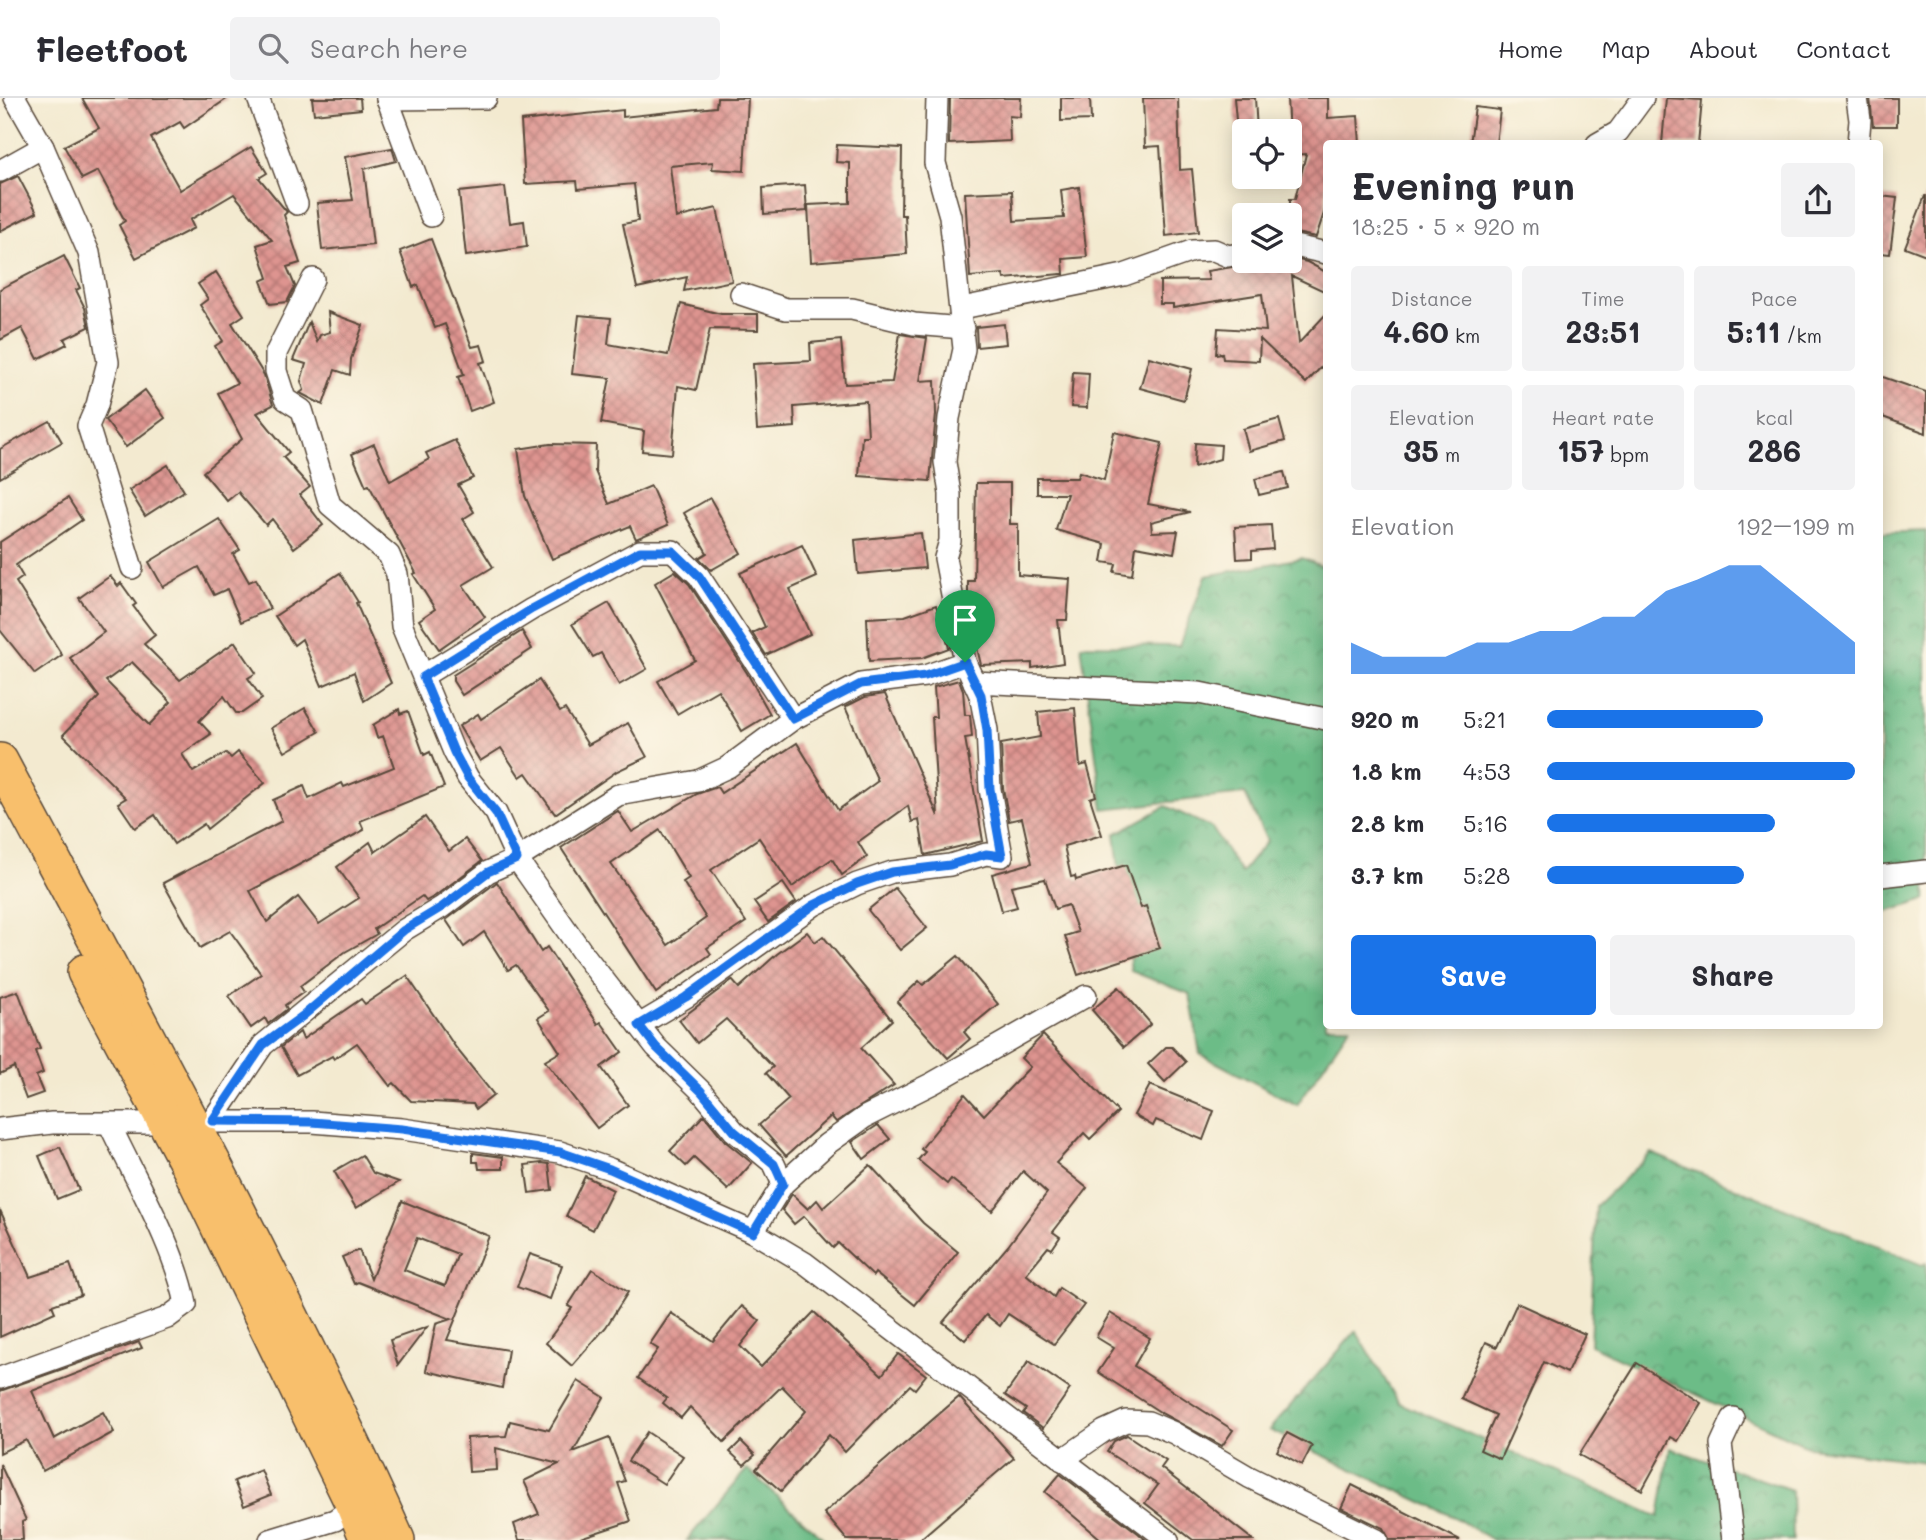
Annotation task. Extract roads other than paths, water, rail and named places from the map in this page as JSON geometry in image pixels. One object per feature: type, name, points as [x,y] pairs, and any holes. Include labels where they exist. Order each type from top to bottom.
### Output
[{"type":"highway","points":[[0,761],[190,1122],[355,1447],[397,1540]]},
{"type":"highway","points":[[0,811],[190,1122],[368,1540]]},
{"type":"street","points":[[15,98],[43,147],[89,253],[108,362],[97,405],[88,426],[132,568]]},
{"type":"street","points":[[258,98],[297,204]]},
{"type":"street","points":[[431,216],[387,98],[486,98]]},
{"type":"street","points":[[639,1025],[686,997],[814,905],[857,884],[892,872],[950,865],[986,854],[1002,856],[990,789],[987,730],[981,695],[965,662],[945,558],[950,541],[950,494],[946,462],[956,373],[964,349],[950,216],[935,163],[937,98]]},
{"type":"street","points":[[1604,140],[1618,132],[1643,98]]},
{"type":"street","points":[[1857,98],[1860,120],[1858,140]]},
{"type":"street","points":[[0,171],[43,147]]},
{"type":"street","points":[[1302,246],[1323,252]]},
{"type":"street","points":[[741,294],[786,309],[852,309],[914,324],[962,318],[1124,275],[1192,251],[1214,250],[1232,255]]},
{"type":"street","points":[[313,279],[276,354],[276,371],[285,399],[302,410],[330,505],[389,555],[397,574],[397,604],[402,626],[454,752],[468,778],[496,813],[517,859],[639,1025],[656,1047],[701,1091],[734,1131],[774,1164],[783,1184]]},
{"type":"street","points":[[423,677],[532,609],[640,551],[673,551],[699,576],[793,719]]},
{"type":"street","points":[[190,1122],[263,1045],[304,1015],[404,930],[442,907],[488,872],[517,859],[618,794],[698,781],[729,766],[793,719],[861,684],[925,676],[965,662]]},
{"type":"street","points":[[974,682],[1199,693],[1323,718]]},
{"type":"street","points":[[1883,876],[1926,870]]},
{"type":"street","points":[[753,1233],[783,1184],[827,1144],[865,1117],[933,1083],[1086,996]]},
{"type":"street","points":[[0,1129],[52,1123],[312,1122],[402,1129],[560,1152],[610,1169],[753,1233],[805,1263],[1168,1540]]},
{"type":"street","points":[[0,1378],[167,1318],[186,1304],[182,1285],[163,1240],[109,1123]]},
{"type":"street","points":[[1733,1418],[1721,1444],[1733,1540]]},
{"type":"street","points":[[1062,1460],[1104,1431],[1126,1421],[1148,1422],[1174,1433],[1260,1483],[1377,1540]]},
{"type":"street","points":[[270,1540],[335,1520],[354,1506]]}]
